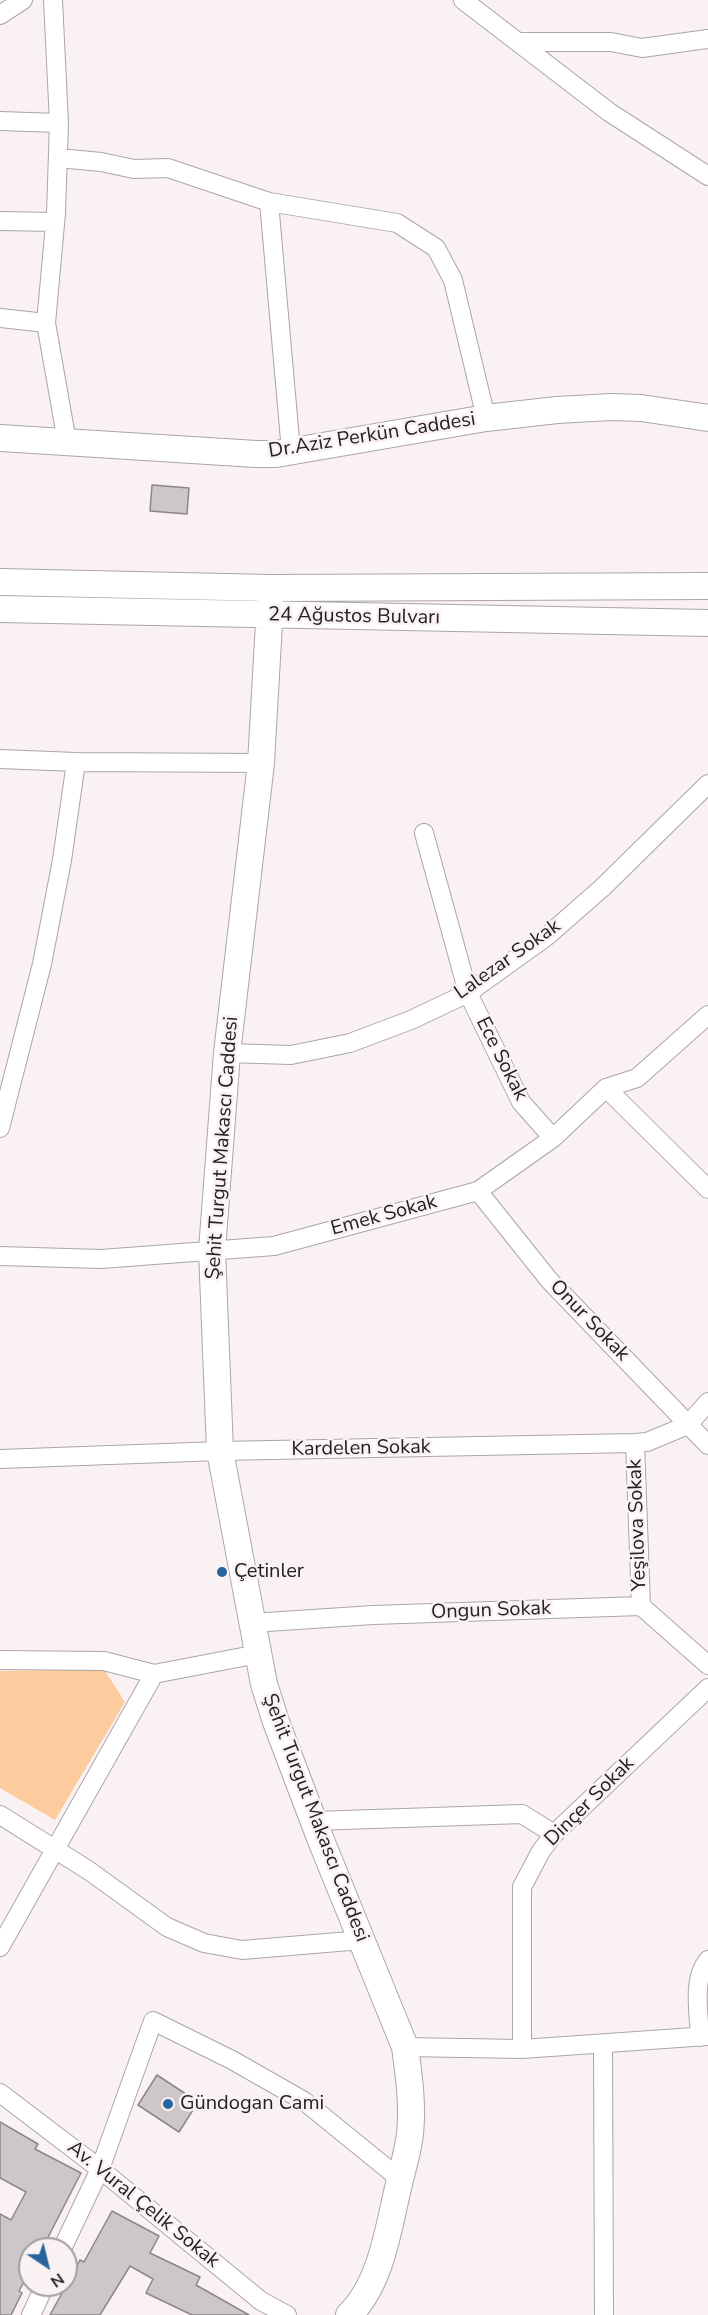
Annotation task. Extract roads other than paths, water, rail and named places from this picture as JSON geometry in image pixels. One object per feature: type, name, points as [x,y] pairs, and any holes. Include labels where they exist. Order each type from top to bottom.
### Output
[{"type":"street","points":[[0,15],[23,0]]},
{"type":"street","points":[[53,0],[59,123],[55,222],[46,323],[67,442]]},
{"type":"street","points":[[463,0],[609,112],[708,176]]},
{"type":"street","points":[[518,42],[611,42],[642,48],[708,39]]},
{"type":"street","points":[[0,121],[59,123]]},
{"type":"street","points":[[58,159],[101,162],[134,169],[168,168],[269,202],[397,223],[436,248],[453,280],[486,418]]},
{"type":"street","points":[[269,202],[291,451]]},
{"type":"street","points":[[0,220],[55,222]]},
{"type":"street","points":[[0,318],[46,323]]},
{"type":"street","name":"Dr.Aziz Perkün Caddesi","points":[[0,438],[256,454],[291,451],[486,418],[611,407],[642,408],[708,418]]},
{"type":"street","name":"24 Ağustos Bulvarı","points":[[0,582],[271,588],[708,586]]},
{"type":"street","name":"Şehit Turgut Makascı Caddesi","points":[[271,588],[261,763],[227,1053],[212,1250],[220,1451],[264,1684],[314,1821],[405,2047],[411,2105],[410,2134],[385,2243],[373,2279],[359,2306],[349,2315]]},
{"type":"street","name":"24 Ağustos Bulvarı","points":[[0,609],[708,623]]},
{"type":"street","points":[[0,759],[76,762],[261,763]]},
{"type":"street","points":[[0,1128],[42,964],[62,860],[76,762]]},
{"type":"street","name":"Lalezar Sokak","points":[[227,1053],[291,1055],[350,1043],[411,1020],[468,993],[555,930],[602,888],[708,784]]},
{"type":"street","name":"Ece Sokak","points":[[424,833],[468,993],[520,1102],[554,1138]]},
{"type":"street","name":"Emek Sokak","points":[[0,1256],[101,1259],[274,1246],[478,1191],[554,1138],[606,1088],[637,1078],[708,1015]]},
{"type":"street","points":[[606,1088],[708,1189]]},
{"type":"street","name":"Onur Sokak","points":[[478,1191],[549,1280],[708,1445]]},
{"type":"street","name":"Kardelen Sokak","points":[[0,1460],[220,1451],[635,1443],[647,1442],[688,1425],[708,1402]]},
{"type":"street","name":"Yeşilova Sokak","points":[[635,1443],[641,1606]]},
{"type":"street","points":[[641,1606],[708,1665]]},
{"type":"street","name":"Ongun Sokak","points":[[252,1623],[373,1615],[641,1606]]},
{"type":"street","points":[[0,1660],[104,1661],[154,1674],[258,1654]]},
{"type":"street","points":[[0,1947],[154,1674]]},
{"type":"street","name":"Dinçer Sokak","points":[[522,2049],[522,1887],[541,1851],[554,1833],[708,1688]]},
{"type":"street","points":[[314,1821],[522,1814],[554,1833]]},
{"type":"street","points":[[0,1815],[54,1848],[167,1927],[204,1943],[242,1950],[362,1940]]},
{"type":"street","points":[[405,2047],[522,2049],[704,2036],[698,1986],[702,1968],[708,1960]]},
{"type":"street","points":[[68,2237],[100,2169],[153,2021],[232,2060],[304,2101],[400,2179]]},
{"type":"street","points":[[603,2043],[604,2315]]},
{"type":"street","name":"Av. Vural Çelik Sokak","points":[[0,2093],[100,2169],[261,2301],[287,2315]]},
{"type":"street","points":[[31,2315],[39,2297]]},
{"type":"place","name":"Çetinler","points":[[222,1572]]},
{"type":"place","name":"Gündogan Cami","points":[[168,2104]]}]
